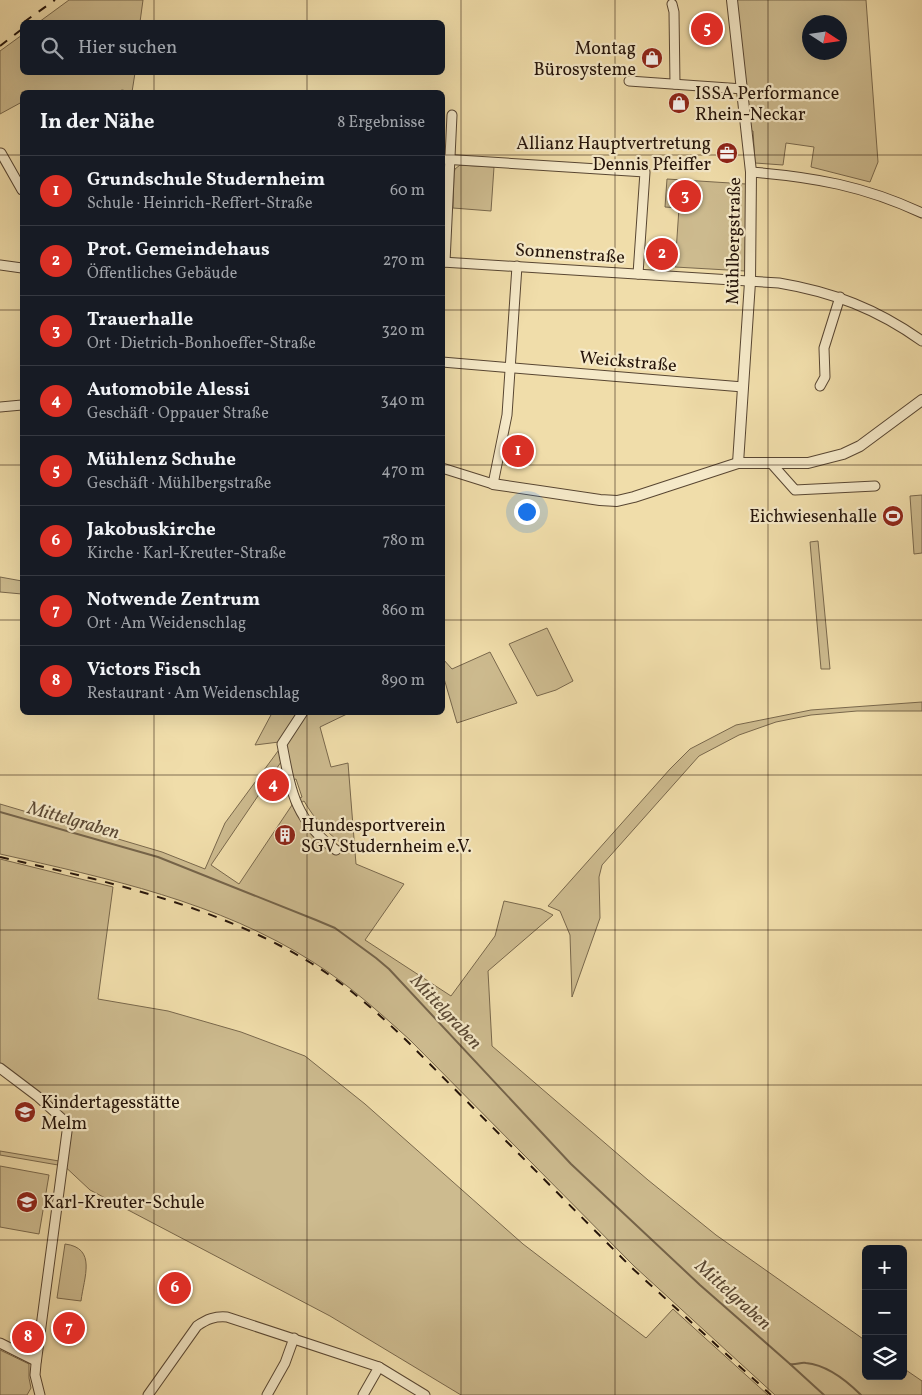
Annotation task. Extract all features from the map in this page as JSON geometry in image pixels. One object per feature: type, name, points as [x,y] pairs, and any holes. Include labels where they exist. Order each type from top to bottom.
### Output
[{"type":"street","name":"Mühlbergstraße","points":[[732,0],[751,172],[750,282],[738,463]]},
{"type":"street","points":[[672,4],[674,12],[675,84]]},
{"type":"street","points":[[629,81],[743,89]]},
{"type":"street","points":[[445,210],[446,159],[452,115]]},
{"type":"street","points":[[1,153],[20,186]]},
{"type":"street","points":[[446,159],[646,172],[638,274]]},
{"type":"street","points":[[751,172],[796,176],[838,183],[875,194],[922,213]]},
{"type":"street","name":"Sonnenstraße","points":[[445,262],[787,284],[840,297],[876,312],[922,341]]},
{"type":"street","points":[[0,265],[20,268]]},
{"type":"street","points":[[493,484],[507,416],[517,266]]},
{"type":"street","points":[[820,386],[825,377],[824,348],[840,297]]},
{"type":"street","name":"Weickstraße","points":[[445,362],[743,387]]},
{"type":"street","points":[[445,469],[493,484],[587,499],[617,500],[634,497],[738,463],[808,463],[843,454],[860,446],[922,400]]},
{"type":"street","points":[[0,407],[20,405]]},
{"type":"street","points":[[771,463],[795,490],[875,486]]},
{"type":"street","points":[[301,715],[282,744],[288,779],[297,805],[306,822],[325,842],[336,850]]},
{"type":"street","points":[[0,1068],[37,1096],[68,1124],[36,1361],[35,1375],[40,1395]]},
{"type":"street","points":[[148,1395],[197,1326],[205,1320],[217,1316],[227,1316],[379,1367],[425,1395]]},
{"type":"street","points":[[267,1395],[285,1363],[294,1338]]},
{"type":"street","points":[[0,1343],[36,1361]]},
{"type":"street","points":[[363,1395],[379,1367]]},
{"type":"shaded area","points":[[69,0],[143,0],[140,20],[42,20]]},
{"type":"shaded area","points":[[729,0],[866,0],[878,162],[870,182],[811,167],[814,147],[786,143],[783,165],[755,163],[753,131],[742,130]]},
{"type":"shaded area","points":[[20,36],[20,75],[135,75],[132,90],[20,90],[20,103],[0,114],[0,51]]},
{"type":"shaded area","points":[[460,165],[494,167],[491,211],[453,208],[454,173],[455,169]]},
{"type":"shaded area","points":[[667,179],[746,184],[745,271],[675,267],[679,208],[665,207]]},
{"type":"shaded area","points":[[922,495],[922,553],[914,554],[910,496]]},
{"type":"shaded area","points":[[818,541],[830,669],[821,669],[810,542]]},
{"type":"shaded area","points":[[0,577],[20,581],[20,594],[0,592]]},
{"type":"shaded area","points":[[547,628],[573,681],[556,690],[537,696],[509,644]]},
{"type":"shaded area","points":[[490,652],[517,703],[457,723],[445,682],[445,661],[452,669]]},
{"type":"shaded area","points":[[922,702],[922,711],[857,711],[811,715],[776,722],[739,735],[699,756],[602,865],[599,877],[600,918],[572,997],[570,935],[560,911],[548,906],[690,749],[736,725],[811,710]]},
{"type":"shaded area","points":[[271,715],[299,715],[279,742],[255,745]]},
{"type":"shaded area","points":[[305,715],[345,715],[320,727],[331,767],[348,763],[356,864],[404,884],[365,940],[451,996],[495,936],[504,901],[541,909],[553,915],[488,971],[492,1046],[648,1180],[716,1235],[862,1338],[862,1380],[907,1380],[907,1371],[922,1381],[922,1395],[775,1395],[634,1266],[410,1040],[339,980],[277,941],[201,908],[121,883],[0,854],[0,804],[162,852],[205,869],[225,823]],"holes":[[[281,762],[292,805],[239,884],[211,865]],[[296,779],[302,797],[295,800],[289,781]],[[304,801],[320,824],[341,843],[336,850],[297,805]]]},
{"type":"shaded area","points":[[0,859],[113,887],[98,999],[168,1011],[241,1032],[305,1056],[365,1104],[523,1244],[646,1338],[673,1309],[768,1395],[461,1395],[330,1316],[90,1190],[59,1161],[64,1125],[35,1099],[0,1073]]},
{"type":"shaded area","points":[[0,1151],[59,1161],[58,1165],[0,1155]]},
{"type":"shaded area","name":"Karl-Kreuter-Schule","points":[[0,1166],[49,1175],[39,1234],[0,1227]]},
{"type":"shaded area","points":[[65,1244],[75,1247],[85,1257],[86,1273],[81,1301],[57,1298]]},
{"type":"shaded area","points":[[0,1350],[29,1364],[31,1388],[27,1395],[0,1395]]},
{"type":"waterway","name":"Mittelgraben","points":[[0,812],[158,857],[335,928],[389,969],[571,1164],[700,1285],[790,1364],[814,1364],[829,1370],[843,1379],[861,1395]]},
{"type":"waterway","name":"Mittelgraben","points":[[790,1364],[824,1395]]},
{"type":"railway","points":[[27,20],[55,0]]},
{"type":"railway","points":[[0,46],[20,31]]},
{"type":"railway","points":[[0,857],[121,886],[200,911],[275,943],[311,963],[337,981],[397,1031],[632,1268],[771,1395]]},
{"type":"place","name":"Mühlenz Schuhe","points":[[707,29]]},
{"type":"place","name":"Montag Bürosysteme","points":[[652,58]]},
{"type":"place","name":"ISSA Performance Rhein-Neckar","points":[[679,103]]},
{"type":"place","name":"Allianz Hauptvertretung Dennis Pfeiffer","points":[[727,153]]},
{"type":"place","name":"Trauerhalle","points":[[685,196]]},
{"type":"place","name":"Prot. Gemeindehaus","points":[[662,254]]},
{"type":"place","name":"Grundschule Studernheim","points":[[518,451]]},
{"type":"place","name":"Eichwiesenhalle","points":[[893,516]]},
{"type":"place","name":"Automobile Alessi","points":[[273,785]]},
{"type":"place","name":"Hundesportverein SGV Studernheim e.V.","points":[[285,835]]},
{"type":"place","name":"Kindertagesstätte Melm","points":[[25,1112]]},
{"type":"place","name":"Karl-Kreuter-Schule","points":[[27,1202]]},
{"type":"place","name":"Jakobuskirche","points":[[175,1288]]},
{"type":"place","name":"Notwende Zentrum","points":[[69,1328]]},
{"type":"place","name":"Victors Fisch","points":[[28,1337]]}]
